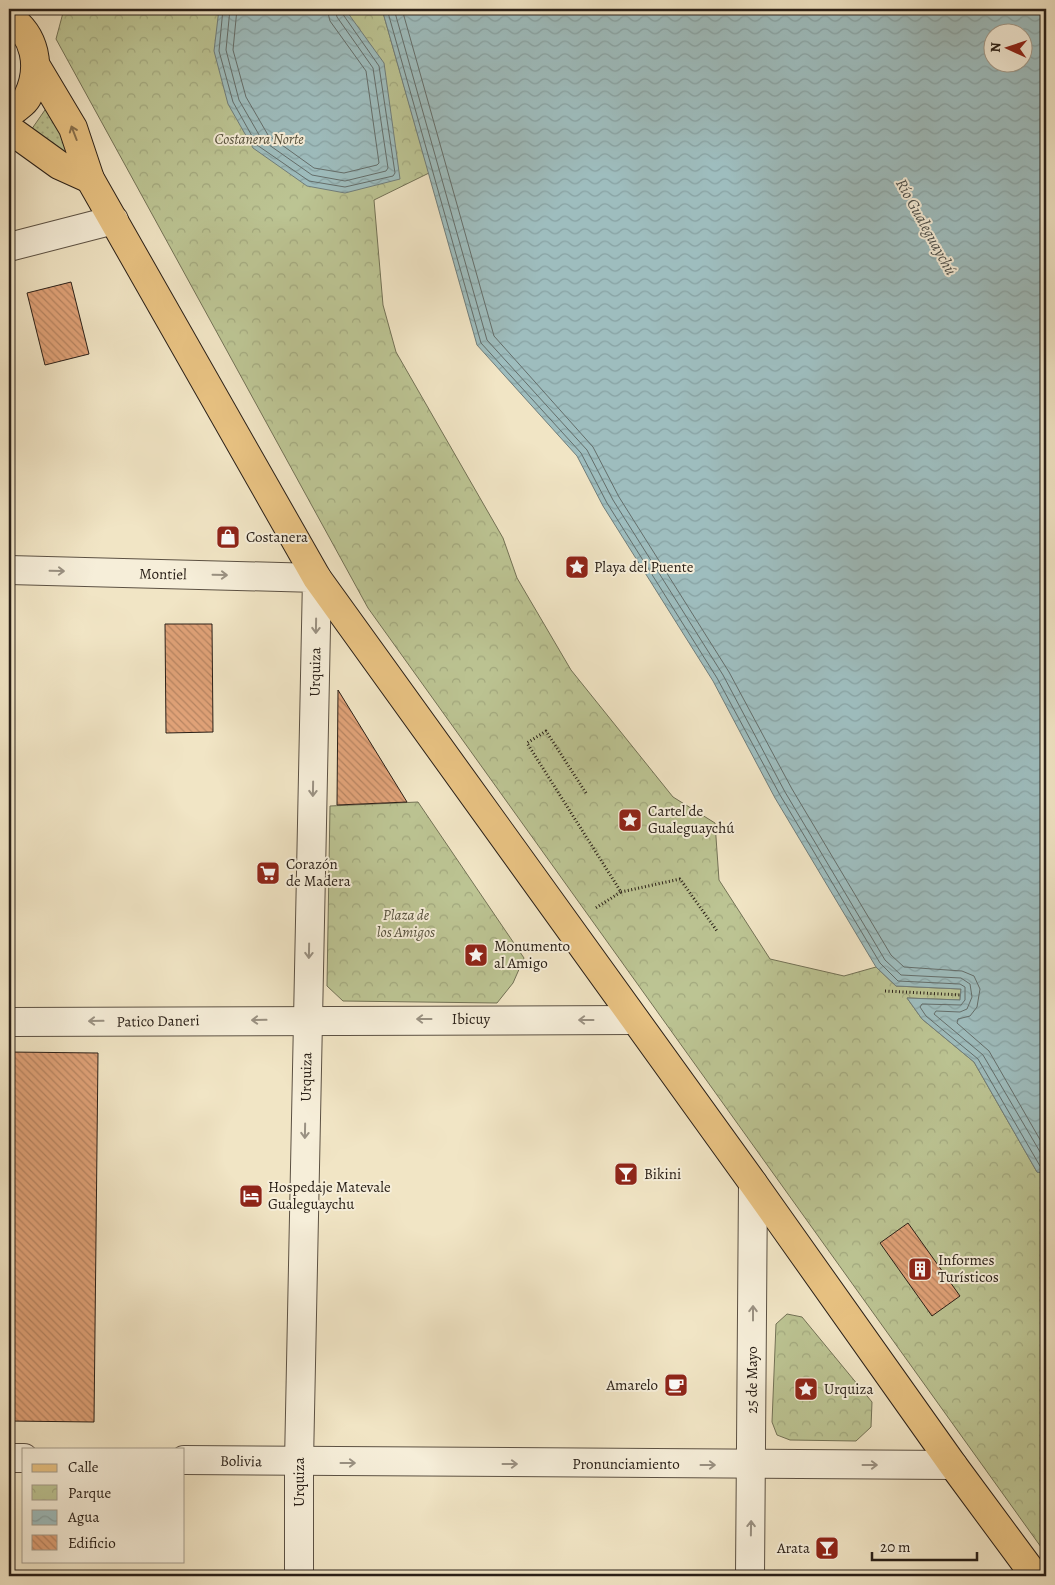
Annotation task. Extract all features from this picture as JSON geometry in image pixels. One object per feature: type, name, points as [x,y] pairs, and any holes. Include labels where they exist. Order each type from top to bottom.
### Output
[{"type":"main road","points":[[9,17],[21,26],[33,47],[36,66],[73,128],[90,179],[317,578],[754,1183],[952,1465],[1035,1576]]},
{"type":"main road","points":[[9,114],[28,97],[36,66]]},
{"type":"main road","points":[[9,130],[60,165],[90,179]]},
{"type":"street","points":[[9,247],[114,220]]},
{"type":"street","name":"Montiel","points":[[9,570],[317,578]]},
{"type":"street","name":"Urquiza","points":[[299,1576],[299,1462],[317,578]]},
{"type":"street","name":"Ibicuy","points":[[308,1019],[635,1020]]},
{"type":"street","name":"Patico Daneri","points":[[9,1022],[308,1019]]},
{"type":"street","name":"25 de Mayo","points":[[750,1576],[754,1183]]},
{"type":"street","points":[[9,1458],[22,1458]]},
{"type":"street","name":"Bolivia","points":[[185,1460],[299,1462]]},
{"type":"street","name":"Pronunciamiento","points":[[299,1462],[952,1465]]},
{"type":"path","points":[[586,793],[546,731],[527,743],[621,892]]},
{"type":"path","points":[[587,913],[621,892],[680,879],[717,931]]},
{"type":"path","points":[[885,991],[961,995]]},
{"type":"green space","name":"Costanera Norte","points":[[64,9],[382,9],[429,173],[374,200],[383,305],[396,352],[503,538],[517,578],[571,670],[673,797],[715,823],[719,880],[770,959],[844,976],[876,967],[896,986],[961,989],[960,1000],[907,998],[922,1019],[974,1062],[1037,1172],[1046,1173],[1046,1554],[368,608],[56,39]]},
{"type":"green space","points":[[47,107],[74,157],[29,133]]},
{"type":"green space","name":"Plaza de los Amigos","points":[[418,802],[524,958],[513,983],[497,1003],[343,1001],[327,986],[330,806]]},
{"type":"green space","points":[[787,1314],[802,1317],[872,1402],[871,1427],[856,1441],[790,1440],[777,1435],[772,1422],[776,1324]]},
{"type":"water","points":[[219,9],[345,9],[384,63],[400,179],[345,193],[307,186],[253,148],[228,104],[214,51]]},
{"type":"water","name":"Río Gualeguaychú","points":[[382,9],[1046,9],[1046,1173],[1037,1172],[974,1062],[922,1019],[907,998],[960,1000],[961,989],[896,986],[876,967],[775,798],[713,681],[603,506],[577,456],[477,345]]},
{"type":"building","points":[[71,282],[89,354],[45,365],[27,293]]},
{"type":"building","points":[[165,624],[212,624],[213,732],[166,733]]},
{"type":"building","points":[[338,690],[407,802],[337,805]]},
{"type":"building","points":[[9,1052],[98,1053],[94,1422],[9,1421]]},
{"type":"building","name":"Informes Turísticos","points":[[908,1223],[960,1296],[932,1316],[880,1243]]},
{"type":"place","name":"Costanera","points":[[228,537]]},
{"type":"place","name":"Playa del Puente","points":[[577,567]]},
{"type":"place","name":"Cartel de Gualeguaychú","points":[[630,820]]},
{"type":"place","name":"Corazón de Madera","points":[[268,873]]},
{"type":"place","name":"Monumento al Amigo","points":[[476,955]]},
{"type":"place","name":"Bikini","points":[[626,1174]]},
{"type":"place","name":"Hospedaje Matevale Gualeguaychu","points":[[251,1196]]},
{"type":"place","name":"Informes Turísticos","points":[[920,1269]]},
{"type":"place","name":"Amarelo","points":[[676,1385]]},
{"type":"place","name":"Urquiza","points":[[806,1389]]},
{"type":"place","name":"Arata","points":[[827,1548]]}]
